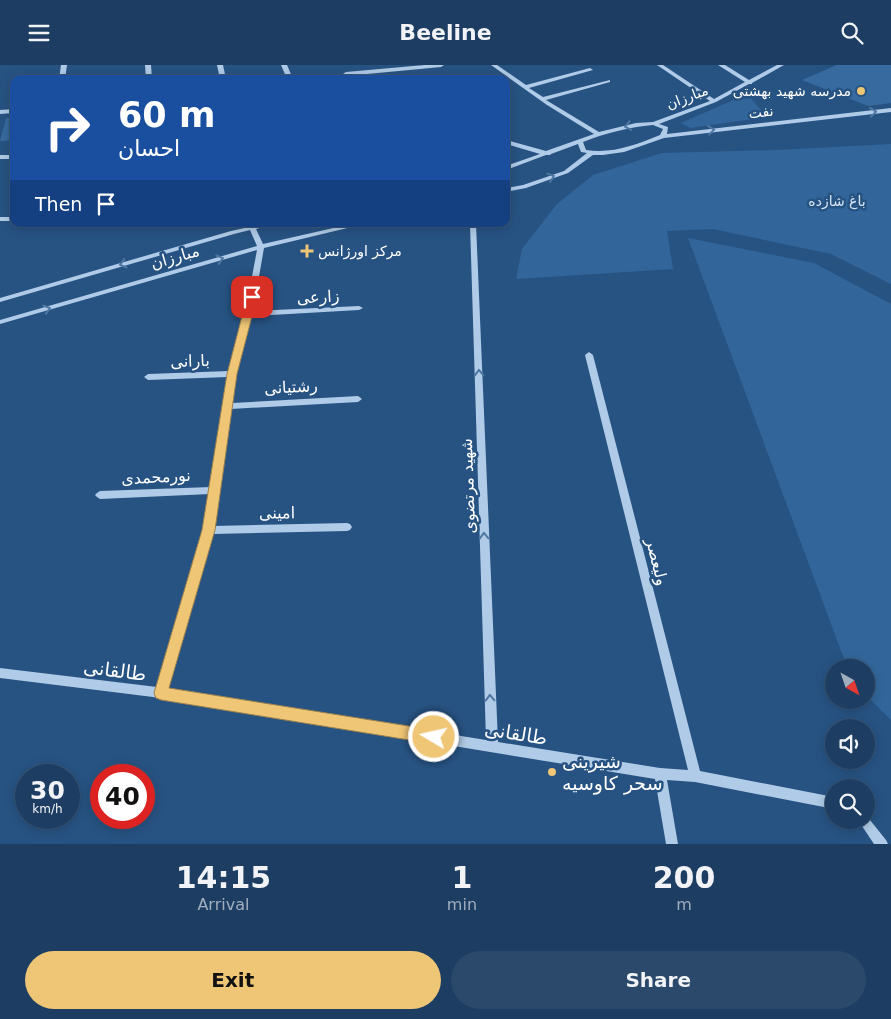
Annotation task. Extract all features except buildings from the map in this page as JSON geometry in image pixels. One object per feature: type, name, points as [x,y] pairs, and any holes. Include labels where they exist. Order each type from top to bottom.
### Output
[{"type":"street","points":[[346,74],[441,65]]},
{"type":"street","points":[[494,65],[508,75]]},
{"type":"street","points":[[660,65],[714,101]]},
{"type":"street","points":[[721,65],[750,83]]},
{"type":"street","name":"مبارزان","points":[[580,141],[597,133],[655,123],[714,101],[781,65]]},
{"type":"street","points":[[525,87],[590,70]]},
{"type":"street","points":[[510,76],[542,99],[597,133]]},
{"type":"street","points":[[542,99],[608,81]]},
{"type":"street","name":"نفت","points":[[663,136],[891,110]]},
{"type":"street","points":[[510,167],[580,141],[583,151],[591,153],[628,148],[663,136],[666,127],[655,123]]},
{"type":"street","points":[[510,143],[548,154]]},
{"type":"street","points":[[510,189],[524,187],[566,172],[591,153]]},
{"type":"street","name":"مبارزان","points":[[0,300],[257,227]]},
{"type":"street","name":"مبارزان","points":[[0,322],[261,247],[345,227]]},
{"type":"street","name":"شهید مرتضوی","points":[[473,227],[492,747]]},
{"type":"street","points":[[161,693],[209,530],[213,490],[232,374],[249,314],[261,247],[252,228]]},
{"type":"street","name":"زارعی","points":[[249,314],[359,308]]},
{"type":"street","name":"ولیعصر","points":[[589,355],[695,777]]},
{"type":"street","name":"بارانی","points":[[148,377],[232,374]]},
{"type":"street","name":"رشتیانی","points":[[227,406],[358,399]]},
{"type":"street","name":"نورمحمدی","points":[[100,495],[213,490]]},
{"type":"street","name":"امینی","points":[[209,530],[347,527]]},
{"type":"street","name":"طالقانی","points":[[0,673],[161,693],[660,774],[695,777],[825,801]]},
{"type":"street","points":[[660,774],[672,844]]},
{"type":"street","points":[[871,829],[882,844]]},
{"type":"green space","points":[[747,94],[767,117],[690,128],[681,123]]},
{"type":"green space","name":"باغ شازده","points":[[891,144],[891,284],[831,254],[713,229],[667,231],[673,269],[516,279],[522,249],[557,204],[593,175],[662,153],[777,150]]},
{"type":"green space","points":[[688,238],[814,263],[891,304],[891,720],[875,704],[875,659],[844,659]]},
{"type":"place","name":"مدرسه شهید بهشتی","points":[[861,91]]},
{"type":"place","name":"مرکز اورژانس","points":[[307,251]]},
{"type":"place","name":"شیرینی سحر کاوسیه","points":[[552,772]]},
{"type":"route","points":[[252,297],[232,374],[213,490],[209,530],[161,693],[434,737]]}]
